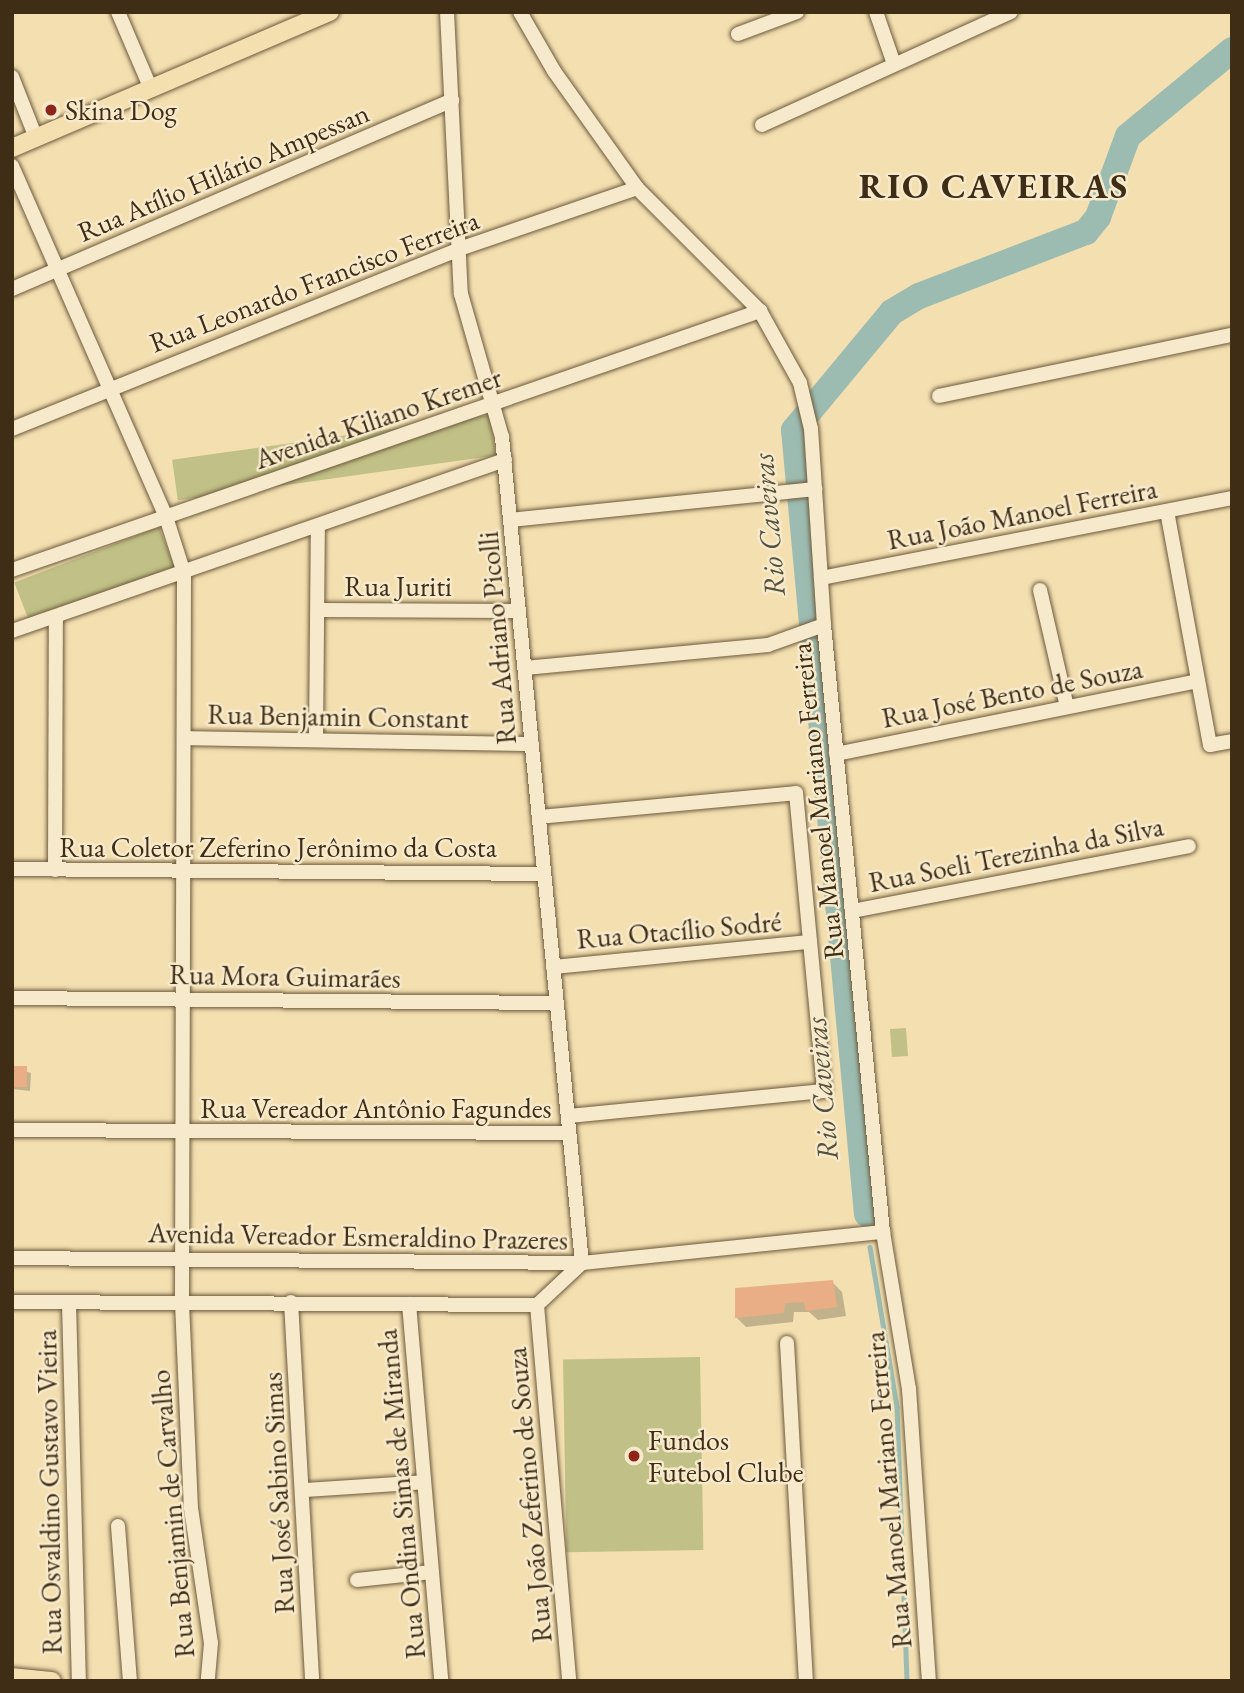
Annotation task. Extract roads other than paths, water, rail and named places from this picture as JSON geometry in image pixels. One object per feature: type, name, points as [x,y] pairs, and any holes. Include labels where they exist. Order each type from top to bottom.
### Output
[{"type":"main road","points":[[12,148],[330,12]]},
{"type":"main road","points":[[12,1676],[52,1681]]},
{"type":"street","points":[[118,12],[151,89]]},
{"type":"street","name":"Rua Adriano Picolli","points":[[447,12],[463,306],[494,403],[505,460],[582,1263]]},
{"type":"street","name":"Rua Manoel Mariano Ferreira","points":[[520,12],[554,71],[637,188],[760,311],[800,383],[811,429],[812,489],[823,626],[883,1232],[909,1390],[929,1681]]},
{"type":"street","points":[[738,34],[797,12]]},
{"type":"street","points":[[876,12],[894,64]]},
{"type":"street","points":[[762,125],[1011,12]]},
{"type":"street","points":[[12,77],[36,138]]},
{"type":"street","name":"Rua Atílio Hilário Ampessan","points":[[12,289],[452,100]]},
{"type":"street","name":"Rua Benjamin de Carvalho","points":[[12,166],[166,517],[184,573],[182,1303],[191,1508],[211,1643],[208,1681]]},
{"type":"street","name":"Rua Leonardo Francisco Ferreira","points":[[12,429],[459,249],[637,188]]},
{"type":"street","name":"Avenida Kiliano Kremer","points":[[12,570],[760,311]]},
{"type":"street","points":[[939,396],[1232,335]]},
{"type":"street","points":[[12,631],[505,460]]},
{"type":"street","points":[[510,520],[812,489]]},
{"type":"street","name":"Rua João Manoel Ferreira","points":[[821,579],[1232,498]]},
{"type":"street","points":[[1167,511],[1210,745],[1232,741]]},
{"type":"street","points":[[316,740],[318,526]]},
{"type":"street","points":[[1040,590],[1068,707]]},
{"type":"street","name":"Rua Juriti","points":[[317,610],[519,611]]},
{"type":"street","points":[[55,870],[57,617]]},
{"type":"street","points":[[525,668],[754,647],[823,626]]},
{"type":"street","name":"Rua José Bento de Souza","points":[[836,754],[1197,681]]},
{"type":"street","name":"Rua Benjamin Constant","points":[[185,738],[532,744]]},
{"type":"street","points":[[539,817],[796,793],[824,1091],[568,1116]]},
{"type":"street","name":"Rua Soeli Terezinha da Silva","points":[[852,911],[1189,846]]},
{"type":"street","name":"Rua Coletor Zeferino Jerônimo da Costa","points":[[12,869],[544,874]]},
{"type":"street","name":"Rua Otacílio Sodré","points":[[553,967],[810,942]]},
{"type":"street","name":"Rua Mora Guimarães","points":[[12,998],[557,1003]]},
{"type":"street","name":"Rua Vereador Antônio Fagundes","points":[[12,1130],[569,1133]]},
{"type":"street","points":[[582,1263],[883,1232]]},
{"type":"street","name":"Avenida Vereador Esmeraldino Prazeres","points":[[12,1258],[582,1263]]},
{"type":"street","name":"Avenida Vereador Esmeraldino Prazeres","points":[[537,1305],[582,1263]]},
{"type":"street","points":[[12,1302],[537,1305]]},
{"type":"street","name":"Rua Osvaldino Gustavo Vieira","points":[[69,1303],[79,1681]]},
{"type":"street","name":"Rua José Sabino Simas","points":[[291,1303],[305,1490],[312,1681]]},
{"type":"street","name":"Rua Ondina Simas de Miranda","points":[[409,1304],[442,1681]]},
{"type":"street","name":"Rua João Zeferino de Souza","points":[[537,1305],[569,1681]]},
{"type":"street","points":[[786,1342],[806,1681]]},
{"type":"street","points":[[305,1490],[424,1482]]},
{"type":"street","points":[[118,1527],[130,1681]]},
{"type":"street","points":[[357,1580],[432,1572]]},
{"type":"waterway","name":"Rio Caveiras","points":[[867,1214],[794,430],[892,312],[919,296],[1086,232],[1098,217],[1128,136],[1232,50]]},
{"type":"waterway","name":"Rio Caveiras","points":[[870,1247],[897,1407],[907,1681]]},
{"type":"place","name":"Skina Dog","points":[[51,110]]},
{"type":"place","name":"Fundos Futebol Clube","points":[[634,1456]]},
{"type":"district","name":"RIO CAVEIRAS","points":[[994,186]]}]
